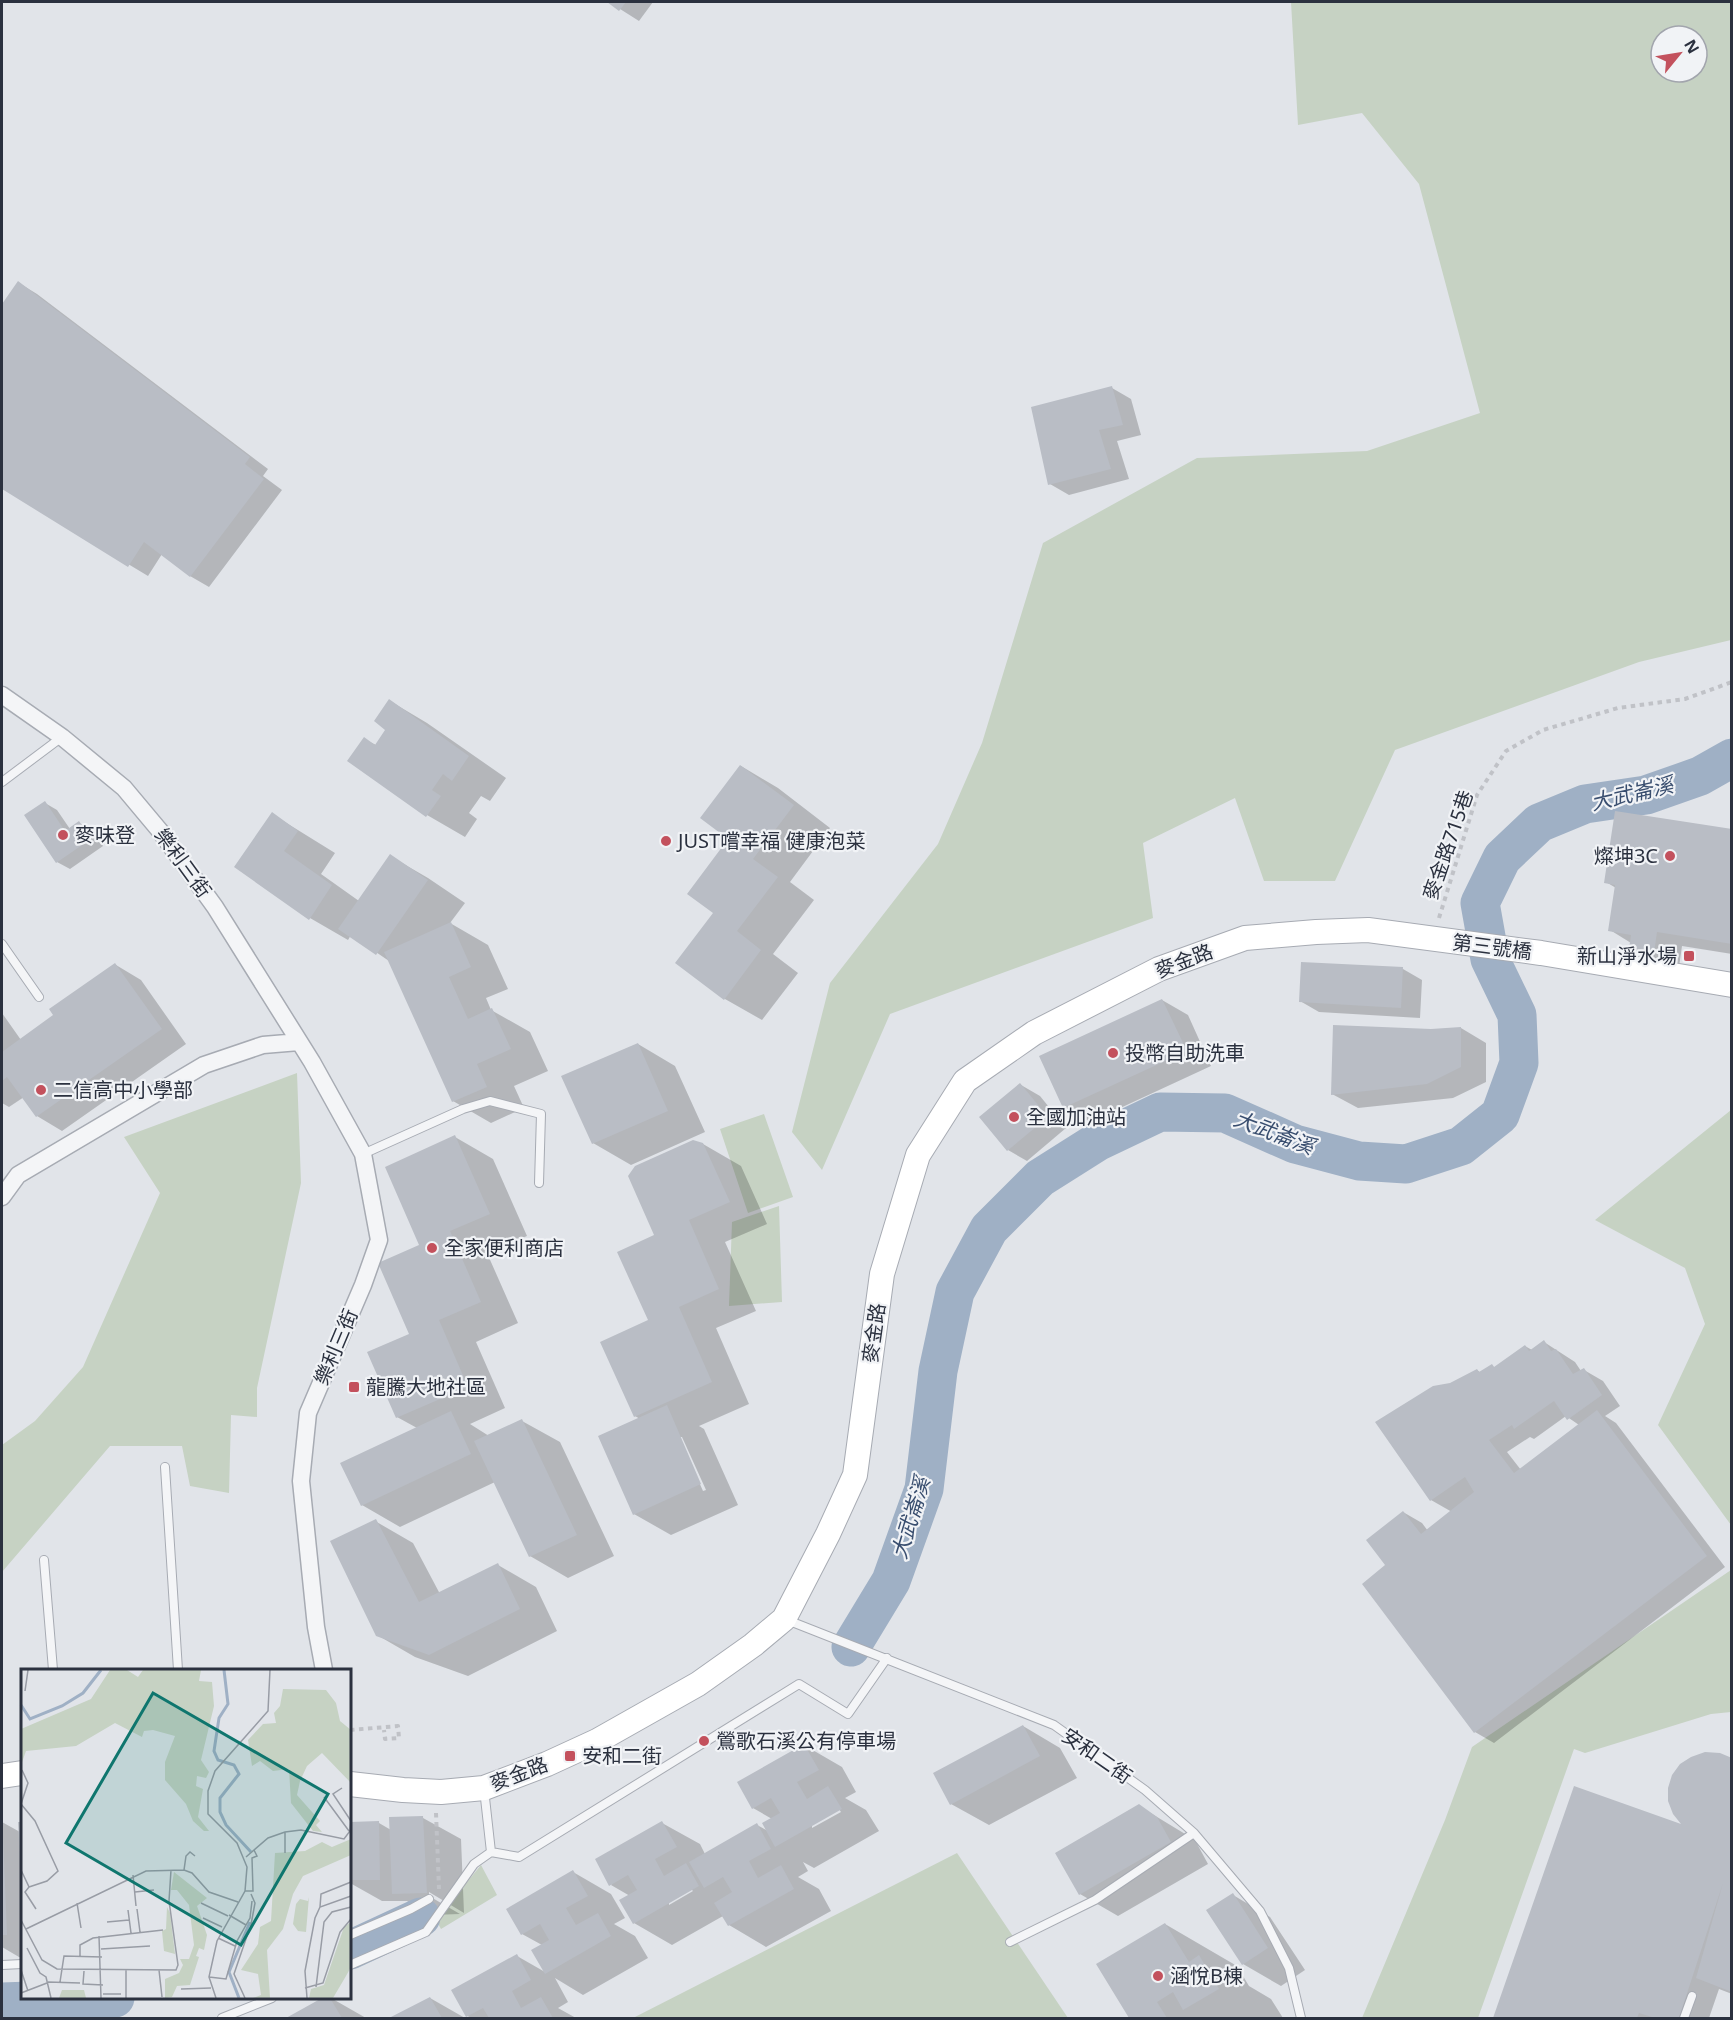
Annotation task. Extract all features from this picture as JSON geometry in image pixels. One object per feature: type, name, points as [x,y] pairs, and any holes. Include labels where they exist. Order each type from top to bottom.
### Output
[{"type":"street","name":"樂利三街","points":[[2,694],[62,737],[124,788],[160,831],[215,907],[299,1042],[363,1154],[379,1240],[363,1285],[308,1413],[301,1481],[316,1627],[324,1669]]},
{"type":"street","name":"麥金路","points":[[351,1782],[403,1791],[441,1792],[484,1788],[547,1764],[597,1741],[698,1684],[753,1645],[795,1623],[828,1533],[855,1475],[882,1274],[918,1155],[965,1082],[1034,1033],[1055,1022],[1159,969],[1245,938],[1368,930],[1437,940]]},
{"type":"street","name":"第三號橋","points":[[1437,940],[1541,953],[1731,985]]},
{"type":"street","points":[[2,1197],[18,1175],[204,1065],[263,1045],[299,1042]]},
{"type":"street","points":[[2,1776],[21,1773]]},
{"type":"lane","points":[[2,782],[62,737]]},
{"type":"lane","points":[[2,944],[39,997]]},
{"type":"lane","points":[[363,1154],[462,1109],[490,1101],[541,1114],[539,1183]]},
{"type":"lane","points":[[165,1467],[178,1669]]},
{"type":"lane","points":[[44,1560],[52,1669]]},
{"type":"lane","name":"安和二街","points":[[795,1623],[1054,1725],[1145,1790],[1194,1833],[1260,1911],[1289,1968],[1301,2019]]},
{"type":"lane","points":[[351,1965],[426,1932],[474,1864],[491,1852],[519,1857],[799,1684],[848,1714],[887,1658]]},
{"type":"lane","points":[[484,1788],[491,1852]]},
{"type":"lane","points":[[1010,1942],[1095,1900],[1194,1833]]},
{"type":"lane","points":[[351,1935],[429,1899]]},
{"type":"lane","points":[[2,1965],[21,1964]]},
{"type":"lane","points":[[1684,2019],[1692,1995]]},
{"type":"lane","points":[[222,2019],[270,1999]]},
{"type":"path","name":"麥金路715巷","points":[[1437,940],[1477,795],[1506,751],[1543,729],[1618,708],[1685,699],[1731,682]]},
{"type":"path","points":[[351,1730],[398,1726],[399,1738],[385,1739],[384,1730]]},
{"type":"path","points":[[429,1899],[439,1889],[435,1812]]},
{"type":"green space","points":[[1291,2],[1731,2],[1731,640],[1639,662],[1395,750],[1335,881],[1264,881],[1235,798],[1143,843],[1153,918],[890,1014],[822,1170],[792,1132],[830,983],[938,844],[982,743],[1043,543],[1197,458],[1367,451],[1480,413],[1419,184],[1362,113],[1298,125]]},
{"type":"green space","points":[[297,1073],[301,1183],[257,1388],[257,1417],[231,1415],[229,1493],[190,1486],[182,1446],[110,1446],[2,1572],[2,1445],[35,1421],[83,1367],[160,1193],[124,1137]]},
{"type":"green space","points":[[1731,1110],[1731,1525],[1658,1425],[1705,1324],[1685,1268],[1595,1220]]},
{"type":"green space","points":[[764,1114],[793,1197],[748,1213],[720,1129]]},
{"type":"green space","points":[[779,1206],[782,1302],[729,1306],[732,1222]]},
{"type":"green space","points":[[1731,1570],[1731,1712],[1711,1714],[1585,1753],[1574,1749],[1478,2018],[1362,2018],[1445,1820],[1472,1747]]},
{"type":"green space","points":[[957,1853],[1068,2018],[633,2018]]},
{"type":"green space","points":[[481,1865],[497,1895],[441,1929],[436,1920]]},
{"type":"building","points":[[607,2],[626,2],[619,11]]},
{"type":"building","points":[[18,281],[250,457],[245,464],[264,479],[190,577],[144,542],[128,567],[2,489],[2,304]]},
{"type":"building","points":[[1112,386],[1123,425],[1099,430],[1111,469],[1048,485],[1031,407]]},
{"type":"building","points":[[389,699],[469,756],[452,781],[443,774],[432,790],[441,796],[426,817],[347,761],[364,737],[375,745],[385,730],[374,721]]},
{"type":"building","points":[[740,765],[794,805],[753,859],[778,877],[737,931],[761,950],[724,1000],[675,963],[713,913],[687,894],[728,839],[700,818]]},
{"type":"building","name":"麥味登","points":[[45,801],[65,831],[79,821],[91,839],[56,863],[24,815]]},
{"type":"building","name":"燦坤3C","points":[[1615,811],[1732,829],[1732,944],[1657,932],[1654,953],[1629,949],[1631,935],[1608,931],[1615,885],[1604,883]]},
{"type":"building","points":[[272,812],[298,831],[284,851],[332,885],[309,920],[234,867]]},
{"type":"building","points":[[390,854],[428,880],[376,955],[338,929]]},
{"type":"building","points":[[451,922],[471,967],[449,977],[468,1019],[492,1008],[511,1049],[477,1064],[487,1087],[452,1102],[384,952]]},
{"type":"building","points":[[1301,962],[1403,967],[1401,1008],[1299,1002]]},
{"type":"building","name":"二信高中小學部","points":[[115,963],[162,1029],[36,1117],[7,1077],[2,1081],[2,1052],[53,1015],[49,1009]]},
{"type":"building","name":"投幣自助洗車","points":[[1162,999],[1187,1051],[1063,1108],[1039,1056]]},
{"type":"building","points":[[1333,1025],[1431,1029],[1461,1027],[1461,1067],[1427,1084],[1331,1095]]},
{"type":"building","points":[[638,1043],[668,1111],[592,1144],[561,1076]]},
{"type":"building","name":"全國加油站","points":[[1020,1083],[1048,1117],[1007,1151],[979,1117]]},
{"type":"building","points":[[455,1135],[490,1214],[450,1231],[481,1302],[439,1320],[468,1387],[396,1418],[367,1352],[409,1334],[378,1263],[419,1245],[385,1167]]},
{"type":"building","points":[[693,1140],[703,1143],[730,1202],[689,1220],[719,1289],[679,1307],[712,1382],[634,1417],[600,1342],[648,1320],[617,1252],[654,1235],[628,1176],[635,1166]]},
{"type":"building","points":[[1544,1340],[1551,1351],[1556,1349],[1573,1374],[1584,1368],[1602,1395],[1567,1420],[1554,1401],[1514,1429],[1512,1425],[1489,1440],[1514,1473],[1597,1410],[1707,1556],[1474,1733],[1362,1584],[1385,1565],[1366,1540],[1403,1511],[1421,1534],[1474,1492],[1465,1477],[1430,1501],[1375,1422],[1433,1386],[1450,1383],[1477,1369],[1479,1372],[1492,1364],[1494,1367],[1525,1345],[1529,1351]]},
{"type":"building","points":[[667,1405],[701,1484],[633,1515],[598,1436]]},
{"type":"building","points":[[451,1411],[471,1454],[361,1506],[340,1463]]},
{"type":"building","points":[[522,1419],[577,1535],[529,1557],[474,1441]]},
{"type":"building","points":[[376,1519],[419,1602],[498,1563],[520,1609],[429,1655],[376,1636],[330,1541]]},
{"type":"building","points":[[1023,1725],[1040,1756],[950,1805],[933,1773]]},
{"type":"building","points":[[804,1744],[819,1770],[797,1782],[807,1799],[828,1786],[842,1809],[775,1847],[762,1823],[780,1813],[771,1798],[752,1809],[737,1782]]},
{"type":"building","points":[[1705,1752],[1720,1753],[1732,1758],[1732,1992],[1696,1978],[1723,1883],[1679,2018],[1655,2018],[1639,2013],[1637,2018],[1493,2018],[1574,1786],[1681,1824],[1673,1814],[1668,1801],[1668,1788],[1672,1775],[1680,1764]]},
{"type":"building","points":[[1139,1804],[1157,1817],[1171,1842],[1079,1895],[1055,1853]]},
{"type":"building","points":[[423,1816],[427,1893],[392,1894],[389,1817]]},
{"type":"building","points":[[379,1821],[380,1880],[351,1880],[351,1822]]},
{"type":"building","points":[[662,1821],[677,1847],[655,1859],[664,1876],[686,1863],[699,1886],[633,1924],[619,1900],[637,1890],[628,1875],[609,1886],[595,1859]]},
{"type":"building","points":[[18,1822],[21,1822],[21,1879]]},
{"type":"building","points":[[757,1823],[771,1849],[749,1861],[758,1878],[781,1865],[794,1889],[728,1926],[714,1903],[732,1892],[723,1877],[704,1888],[689,1862]]},
{"type":"building","points":[[3,1835],[7,1935],[2,1935]]},
{"type":"building","points":[[573,1870],[588,1896],[566,1908],[576,1925],[598,1913],[611,1936],[545,1974],[531,1950],[549,1940],[540,1924],[521,1935],[506,1909]]},
{"type":"building","points":[[1233,1893],[1268,1948],[1242,1965],[1206,1910]]},
{"type":"building","name":"涵悅B棟","points":[[1165,1923],[1189,1962],[1199,1955],[1219,1989],[1183,2010],[1173,1992],[1157,2002],[1167,2018],[1129,2018],[1096,1964]]},
{"type":"building","points":[[517,1954],[531,1980],[512,1991],[521,2008],[541,1997],[553,2018],[489,2018],[483,2008],[466,2017],[451,1990]]},
{"type":"building","points":[[430,1997],[442,2018],[389,2018]]},
{"type":"building","points":[[320,1999],[331,1999],[342,2018],[286,2018]]},
{"type":"waterway","name":"大武崙溪","points":[[851,1647],[891,1581],[924,1489],[938,1371],[955,1292],[989,1229],[1040,1178],[1097,1142],[1160,1112],[1225,1113],[1295,1144],[1359,1161],[1406,1164],[1461,1146],[1500,1115],[1519,1063],[1517,1015],[1490,959],[1480,903],[1502,858],[1539,823],[1585,804],[1646,795],[1700,776],[1732,758]]},
{"type":"waterway","name":"大武崙溪","points":[[351,1950],[421,1917]]},
{"type":"waterway","name":"大武崙溪","points":[[2,2002],[87,1999]]},
{"type":"place","name":"麥味登","points":[[63,835]]},
{"type":"place","name":"JUST嚐幸福 健康泡菜","points":[[666,841]]},
{"type":"place","name":"燦坤3C","points":[[1670,856]]},
{"type":"place","name":"新山淨水場","points":[[1689,956]]},
{"type":"place","name":"投幣自助洗車","points":[[1113,1053]]},
{"type":"place","name":"二信高中小學部","points":[[41,1090]]},
{"type":"place","name":"全國加油站","points":[[1014,1117]]},
{"type":"place","name":"全家便利商店","points":[[432,1248]]},
{"type":"place","name":"龍騰大地社區","points":[[354,1387]]},
{"type":"place","name":"鶯歌石溪公有停車場","points":[[704,1741]]},
{"type":"place","name":"安和二街","points":[[570,1756]]},
{"type":"place","name":"涵悅B棟","points":[[1158,1976]]}]
